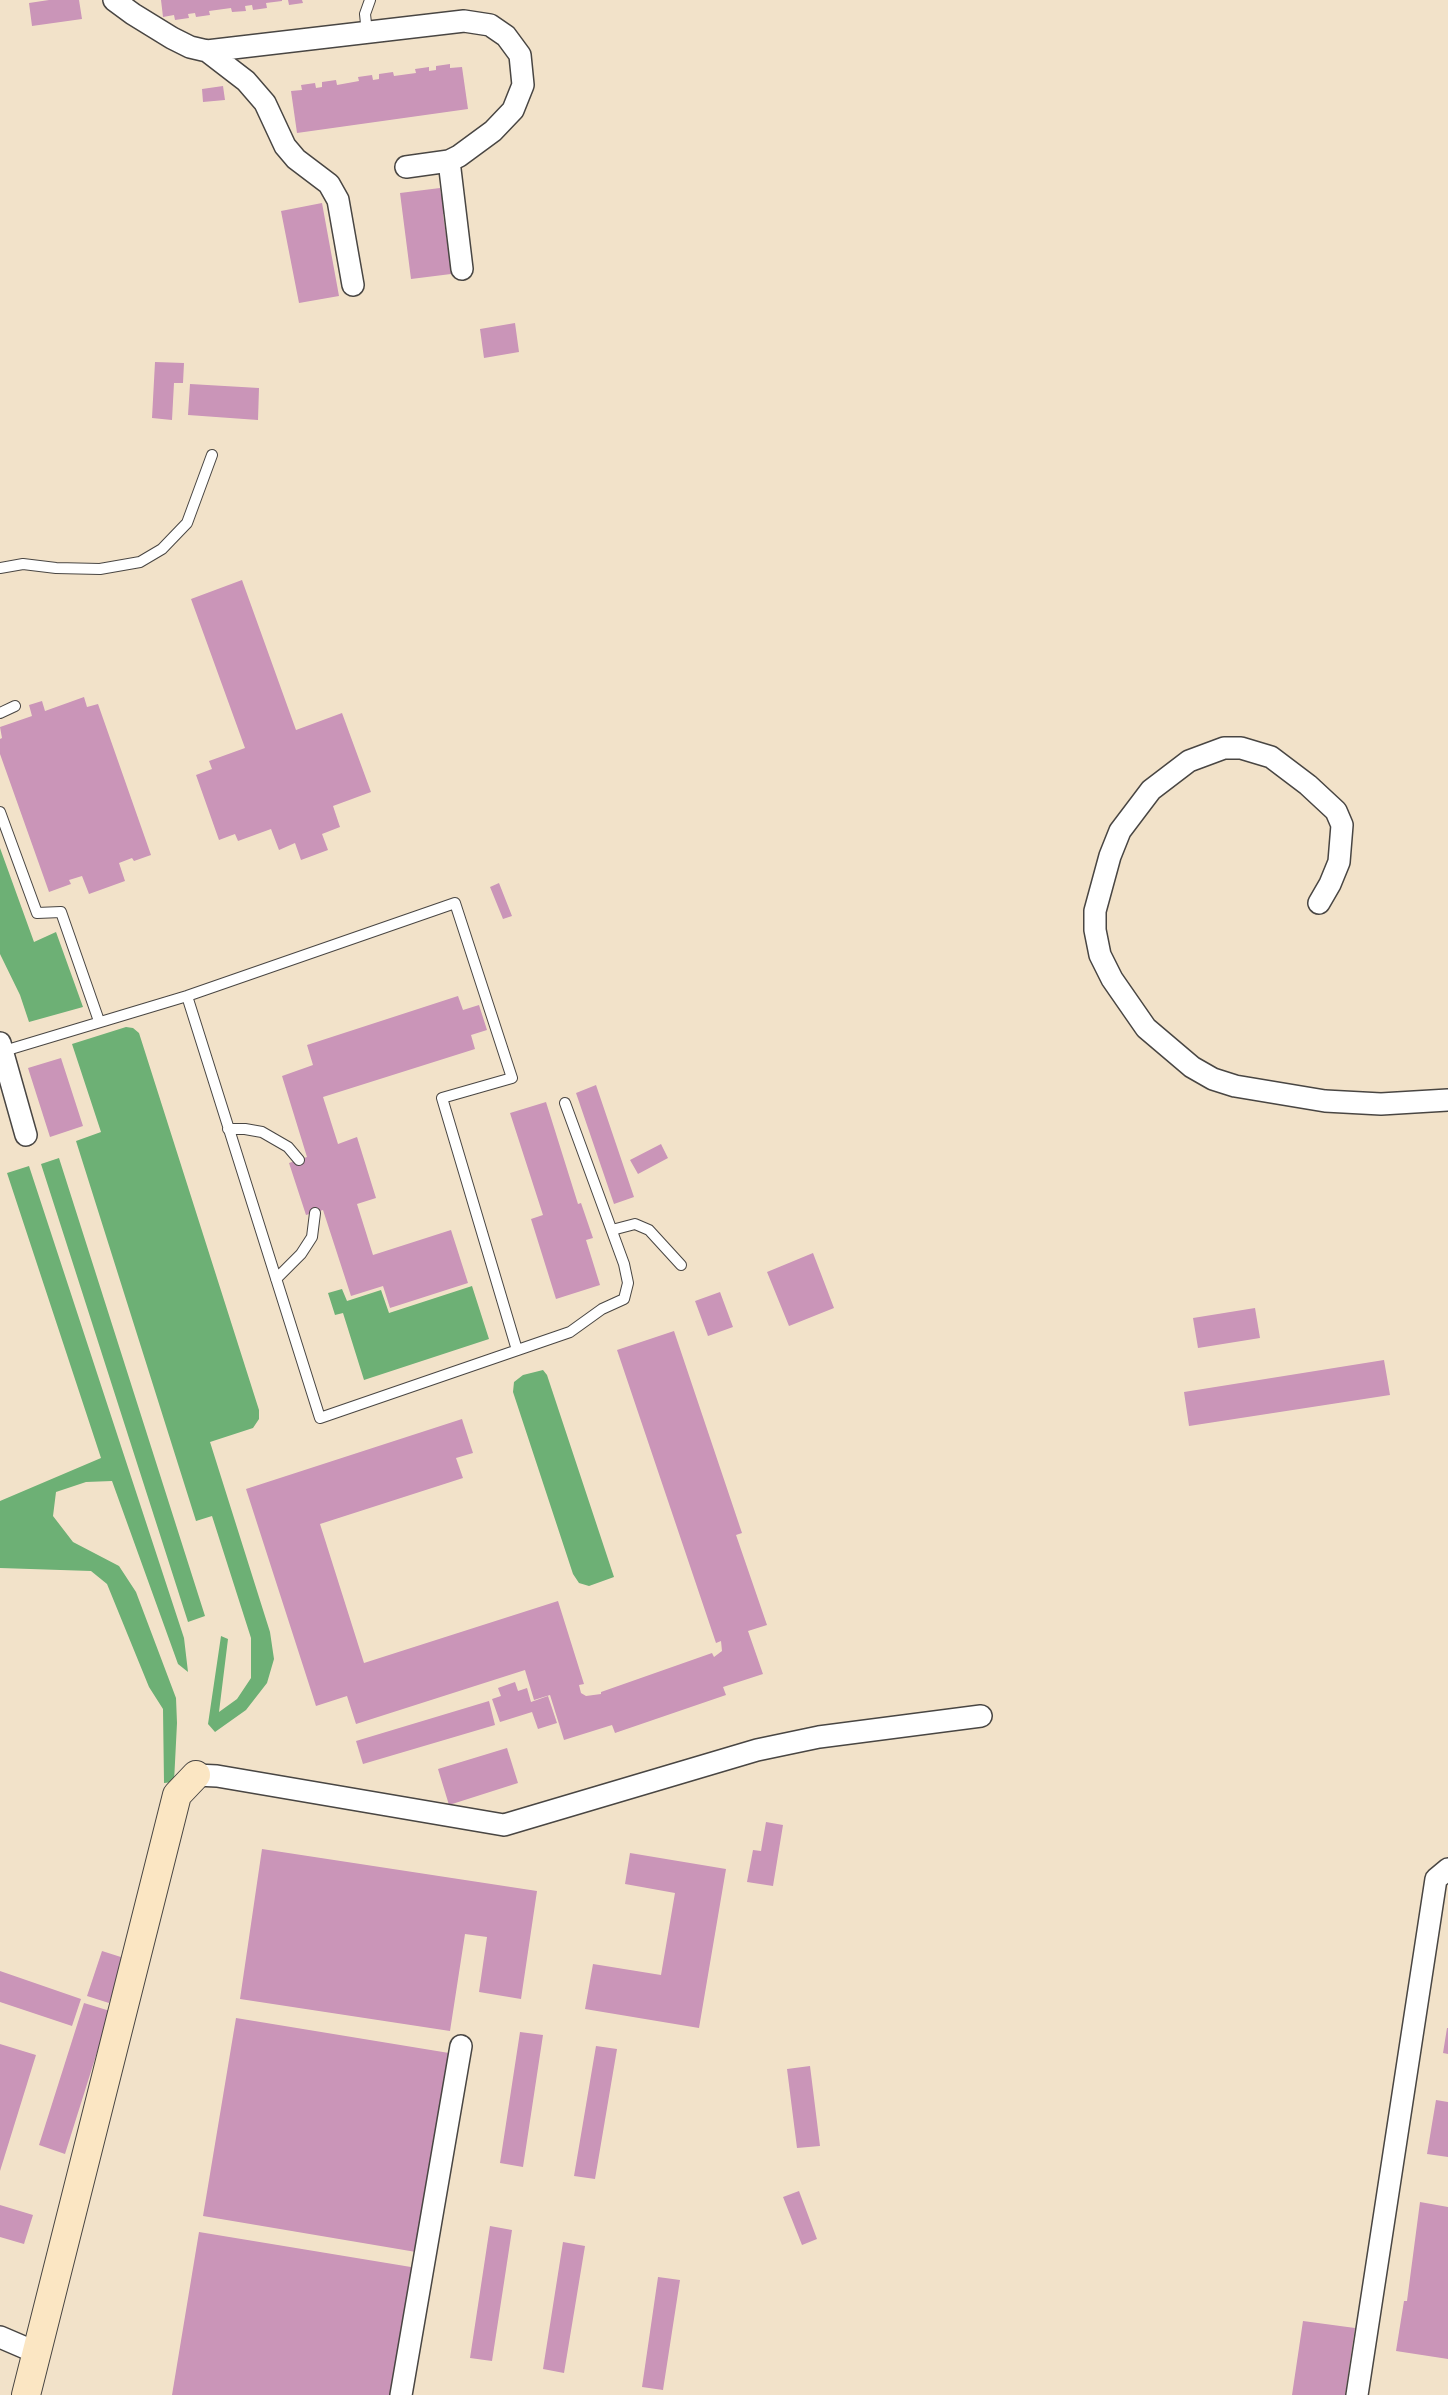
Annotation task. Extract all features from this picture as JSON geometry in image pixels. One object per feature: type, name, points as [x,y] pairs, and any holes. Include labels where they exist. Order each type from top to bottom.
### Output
[{"type":"street","points":[[114,0],[172,38],[207,51],[246,81],[265,103],[285,146],[296,159],[329,184],[338,200],[353,285]]},
{"type":"street","points":[[207,51],[464,21],[490,25],[506,36],[520,55],[523,85],[513,110],[493,131],[459,156],[449,161],[406,168]]},
{"type":"street","points":[[449,161],[462,269]]},
{"type":"street","points":[[1319,903],[1330,884],[1339,862],[1342,825],[1336,811],[1315,791],[1271,757],[1241,748],[1224,748],[1188,761],[1151,790],[1136,808],[1120,831],[1110,856],[1095,911],[1095,930],[1100,955],[1112,980],[1146,1028],[1192,1067],[1213,1079],[1235,1086],[1325,1100],[1381,1104],[1448,1100]]},
{"type":"street","points":[[2,1047],[26,1135]]},
{"type":"street","points":[[26,2395],[34,2352],[177,1795],[196,1775],[217,1776],[504,1825],[757,1750],[818,1737],[980,1716]]},
{"type":"street","points":[[1358,2395],[1436,1880],[1448,1869]]},
{"type":"street","points":[[401,2395],[461,2046]]},
{"type":"street","points":[[0,2336],[34,2352]]},
{"type":"lane","points":[[367,33],[365,14],[370,0]]},
{"type":"lane","points":[[0,568],[23,564],[56,568],[100,569],[140,562],[162,548],[186,523],[212,455]]},
{"type":"lane","points":[[0,713],[15,706]]},
{"type":"lane","points":[[0,812],[37,913],[61,912],[100,1021]]},
{"type":"lane","points":[[2,1047],[187,996],[455,902],[512,1078],[442,1098],[517,1350]]},
{"type":"lane","points":[[187,996],[320,1418],[570,1332],[602,1309],[624,1299],[628,1283],[624,1264],[565,1103]]},
{"type":"lane","points":[[228,1129],[262,1132],[288,1147],[299,1160]]},
{"type":"lane","points":[[276,1279],[302,1254],[312,1237],[315,1212]]},
{"type":"lane","points":[[612,1230],[635,1224],[649,1230],[681,1265]]},
{"type":"green space","points":[[0,848],[34,942],[56,932],[83,1007],[29,1022],[20,995],[0,954]]},
{"type":"green space","points":[[126,1027],[133,1028],[139,1033],[259,1410],[259,1419],[253,1428],[210,1442],[270,1632],[274,1659],[267,1683],[246,1710],[215,1732],[208,1724],[221,1636],[228,1639],[219,1712],[237,1699],[251,1678],[251,1638],[212,1516],[196,1521],[76,1141],[101,1132],[72,1044]]},
{"type":"green space","points":[[59,1158],[205,1616],[188,1622],[41,1164]]},
{"type":"green space","points":[[29,1166],[184,1638],[188,1672],[178,1664],[112,1481],[86,1482],[56,1492],[53,1516],[73,1542],[119,1566],[136,1592],[176,1698],[177,1723],[174,1782],[164,1783],[163,1709],[149,1687],[107,1584],[91,1571],[0,1568],[0,1501],[101,1458],[7,1173]]},
{"type":"green space","points":[[472,1286],[489,1339],[364,1380],[343,1313],[335,1315],[328,1293],[342,1289],[347,1301],[381,1290],[389,1313]]},
{"type":"green space","points":[[543,1370],[547,1375],[614,1577],[589,1586],[579,1583],[573,1574],[513,1392],[514,1382],[523,1375]]},
{"type":"building","points":[[49,0],[79,0],[82,19],[32,26],[29,3]]},
{"type":"building","points":[[161,0],[282,1],[266,3],[267,8],[253,10],[252,5],[245,6],[246,11],[232,12],[231,8],[209,11],[210,15],[196,17],[195,13],[188,14],[189,18],[175,20],[174,15],[163,17]]},
{"type":"building","points":[[288,0],[302,0],[303,3],[289,5]]},
{"type":"building","points":[[450,64],[450,68],[462,67],[468,109],[297,133],[291,91],[302,90],[301,85],[315,83],[316,88],[322,87],[322,82],[336,80],[337,85],[359,81],[358,77],[372,75],[373,80],[379,79],[379,74],[393,72],[394,76],[416,73],[415,69],[429,67],[429,71],[436,70],[436,66]]},
{"type":"building","points":[[223,86],[225,100],[203,102],[202,89]]},
{"type":"building","points":[[440,188],[441,195],[446,195],[448,214],[443,214],[448,249],[453,248],[455,267],[450,267],[451,274],[411,279],[400,193]]},
{"type":"building","points":[[322,203],[339,296],[299,303],[281,211]]},
{"type":"building","points":[[515,323],[519,352],[484,358],[480,329]]},
{"type":"building","points":[[155,362],[184,363],[183,383],[174,383],[172,420],[152,418]]},
{"type":"building","points":[[190,384],[259,388],[258,420],[188,415]]},
{"type":"building","points":[[242,580],[296,730],[342,713],[371,792],[333,806],[340,827],[322,834],[328,850],[301,860],[295,843],[279,850],[271,829],[238,841],[235,834],[219,840],[196,775],[212,769],[209,761],[245,748],[191,599]]},
{"type":"building","points":[[84,697],[87,707],[98,704],[151,855],[134,861],[132,858],[119,863],[125,881],[89,894],[82,876],[69,880],[71,884],[49,892],[0,754],[0,739],[2,738],[0,727],[32,716],[29,705],[42,701],[45,711]]},
{"type":"building","points":[[499,883],[512,916],[503,919],[490,887]]},
{"type":"building","points":[[458,996],[463,1010],[479,1005],[487,1030],[471,1035],[475,1049],[323,1097],[338,1144],[357,1137],[376,1198],[357,1204],[373,1255],[451,1230],[468,1283],[390,1308],[383,1286],[351,1296],[323,1210],[306,1215],[289,1163],[307,1157],[282,1076],[313,1065],[307,1045]]},
{"type":"building","points":[[61,1058],[83,1126],[50,1137],[28,1068]]},
{"type":"building","points":[[596,1085],[634,1197],[614,1204],[576,1093]]},
{"type":"building","points":[[546,1102],[578,1204],[581,1203],[593,1238],[586,1240],[600,1285],[556,1299],[531,1219],[543,1215],[510,1113]]},
{"type":"building","points":[[661,1144],[668,1158],[638,1174],[630,1160]]},
{"type":"building","points":[[813,1253],[834,1308],[789,1326],[767,1272]]},
{"type":"building","points":[[720,1292],[733,1327],[708,1336],[695,1301]]},
{"type":"building","points":[[1255,1308],[1260,1338],[1198,1348],[1193,1318]]},
{"type":"building","points":[[674,1331],[742,1533],[736,1535],[767,1625],[748,1631],[763,1674],[723,1687],[726,1695],[615,1733],[612,1725],[564,1740],[550,1695],[534,1700],[525,1670],[356,1724],[347,1696],[316,1706],[246,1489],[462,1419],[473,1453],[456,1458],[463,1478],[320,1524],[364,1663],[558,1601],[584,1684],[579,1685],[581,1693],[586,1696],[601,1694],[601,1692],[712,1653],[714,1657],[722,1651],[721,1641],[716,1643],[617,1350]]},
{"type":"building","points":[[1384,1360],[1390,1395],[1189,1426],[1184,1392]]},
{"type":"building","points":[[515,1682],[518,1691],[527,1688],[531,1702],[548,1696],[557,1723],[538,1729],[532,1712],[500,1722],[492,1699],[501,1696],[498,1688]]},
{"type":"building","points":[[489,1701],[495,1725],[363,1764],[356,1741]]},
{"type":"building","points":[[507,1748],[518,1783],[449,1805],[438,1769]]},
{"type":"building","points":[[766,1822],[783,1825],[773,1886],[747,1882],[753,1850],[761,1851]]},
{"type":"building","points":[[262,1849],[537,1891],[521,1999],[479,1992],[487,1937],[465,1934],[450,2031],[240,1999]]},
{"type":"building","points":[[630,1853],[726,1869],[699,2028],[585,2009],[593,1964],[661,1975],[675,1893],[625,1884]]},
{"type":"building","points":[[102,1951],[124,1958],[109,2003],[87,1996]]},
{"type":"building","points":[[0,1971],[81,1999],[72,2026],[0,2002]]},
{"type":"building","points":[[84,2003],[110,2011],[65,2154],[39,2145]]},
{"type":"building","points":[[236,2018],[449,2053],[416,2252],[203,2216]]},
{"type":"building","points":[[1448,2028],[1448,2054],[1443,2053]]},
{"type":"building","points":[[520,2032],[543,2035],[523,2167],[500,2163]]},
{"type":"building","points":[[0,2044],[36,2055],[0,2171]]},
{"type":"building","points":[[596,2046],[617,2049],[595,2179],[574,2176]]},
{"type":"building","points":[[810,2066],[820,2146],[797,2148],[787,2069]]},
{"type":"building","points":[[1436,2100],[1448,2102],[1448,2157],[1427,2154]]},
{"type":"building","points":[[799,2191],[817,2239],[802,2245],[783,2197]]},
{"type":"building","points":[[1420,2202],[1448,2207],[1448,2359],[1396,2351],[1404,2301],[1407,2301]]},
{"type":"building","points":[[0,2205],[33,2215],[24,2244],[0,2237]]},
{"type":"building","points":[[490,2226],[512,2230],[492,2361],[470,2358]]},
{"type":"building","points":[[199,2232],[417,2268],[396,2395],[172,2395]]},
{"type":"building","points":[[563,2242],[585,2246],[564,2373],[543,2369]]},
{"type":"building","points":[[658,2277],[680,2280],[663,2390],[642,2387]]},
{"type":"building","points":[[1303,2321],[1355,2328],[1345,2395],[1292,2395]]}]
